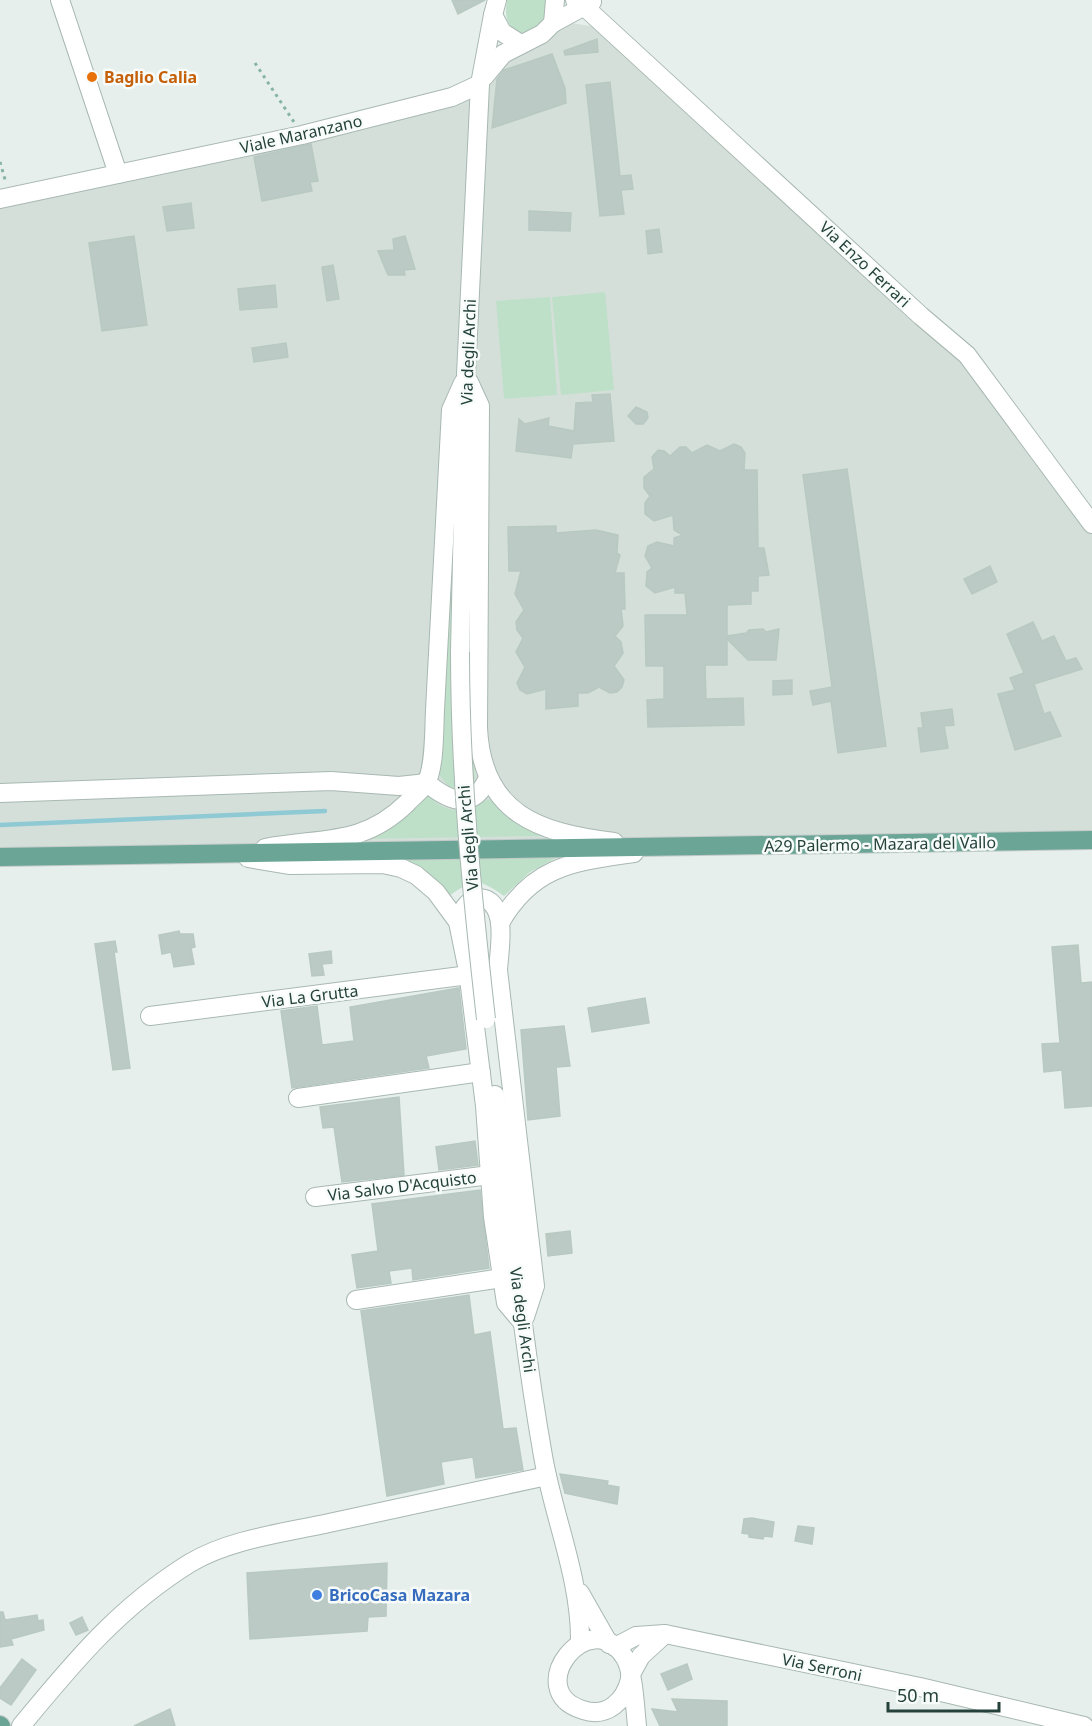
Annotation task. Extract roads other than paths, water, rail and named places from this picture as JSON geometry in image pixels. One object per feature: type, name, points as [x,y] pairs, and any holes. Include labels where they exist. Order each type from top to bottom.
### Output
[{"type":"main road","name":"A29 Palermo - Mazara del Vallo","points":[[0,857],[1092,840]]},
{"type":"street","points":[[60,0],[118,174]]},
{"type":"street","points":[[553,23],[555,0]]},
{"type":"street","points":[[480,84],[503,54],[519,43],[542,34],[553,23],[584,2]]},
{"type":"street","name":"Via Enzo Ferrari","points":[[584,2],[609,29],[921,316],[967,355],[1092,524]]},
{"type":"street","points":[[495,8],[502,32],[519,43]]},
{"type":"street","name":"Via degli Archi","points":[[495,8],[480,84],[466,375],[460,652],[460,719],[466,841],[523,1323],[547,1476],[575,1583],[580,1620],[580,1643]]},
{"type":"street","points":[[553,23],[571,23],[609,29]]},
{"type":"street","name":"Viale Maranzano","points":[[5,199],[302,135],[452,97],[480,84]]},
{"type":"street","points":[[466,375],[480,406],[478,728],[479,751],[488,778],[508,805],[533,823],[552,831],[570,837],[667,848]]},
{"type":"street","points":[[225,855],[289,843],[343,840],[379,825],[400,810],[427,783],[432,757],[451,410],[466,375]]},
{"type":"street","points":[[0,793],[331,782],[399,786],[427,783],[442,796],[460,801],[474,797],[482,791],[488,778]]},
{"type":"street","points":[[500,923],[524,889],[549,871],[576,862],[667,848]]},
{"type":"street","points":[[225,855],[289,865],[383,864],[401,868],[416,875],[436,892],[458,922],[469,975],[506,1303],[523,1323]]},
{"type":"street","points":[[458,922],[462,908],[468,901],[478,898],[489,901],[496,908],[500,923],[498,970],[535,1286],[523,1323]]},
{"type":"street","name":"Via La Grutta","points":[[150,1016],[469,975]]},
{"type":"street","points":[[298,1098],[481,1072]]},
{"type":"street","name":"Via Salvo D'Acquisto","points":[[315,1197],[490,1175]]},
{"type":"street","points":[[356,1300],[502,1278]]},
{"type":"street","points":[[21,1726],[75,1659],[114,1620],[143,1595],[192,1562],[244,1541],[547,1476]]},
{"type":"street","name":"Via degli Archi","points":[[575,1583],[612,1646]]},
{"type":"street","points":[[638,1726],[630,1678],[625,1658],[612,1646],[594,1640],[580,1643],[567,1653],[559,1668],[561,1692],[572,1705],[587,1712],[611,1708],[624,1696],[630,1678],[641,1656],[665,1634]]},
{"type":"street","name":"Via Serroni","points":[[612,1646],[636,1636],[665,1634],[920,1687],[1084,1726]]},
{"type":"street","points":[[611,1708],[638,1726]]},
{"type":"waterway","points":[[0,825],[325,811]]},
{"type":"place","name":"Baglio Calia","points":[[92,77]]},
{"type":"place","name":"BricoCasa Mazara","points":[[317,1595]]}]
